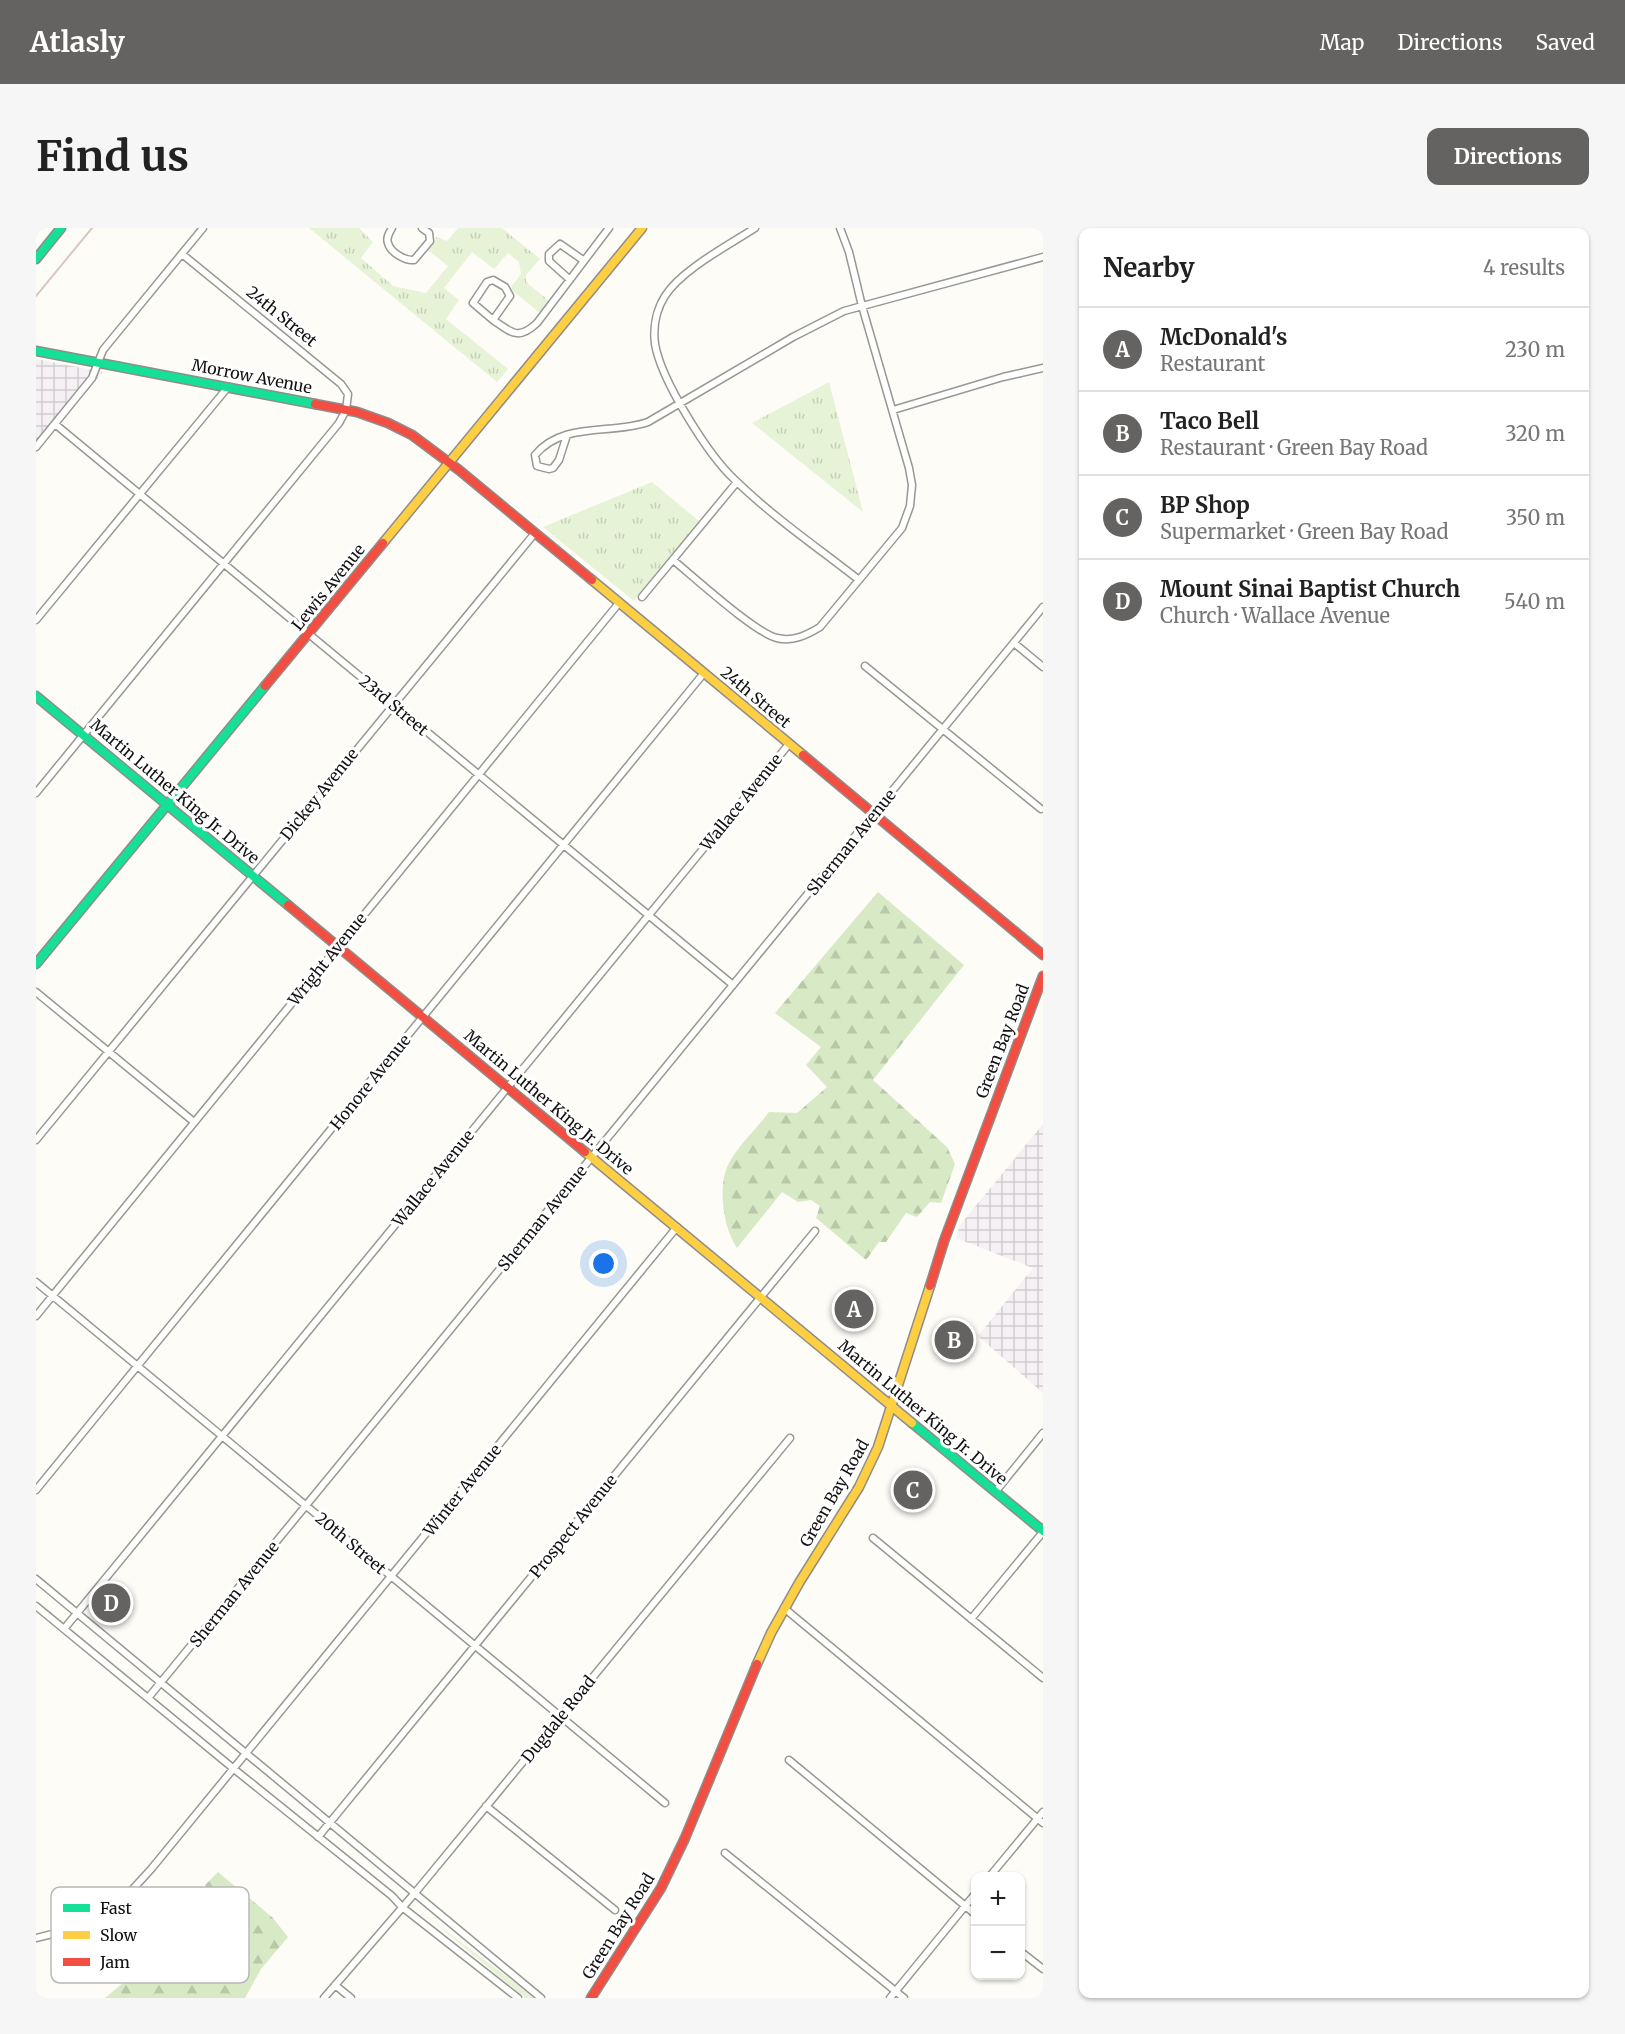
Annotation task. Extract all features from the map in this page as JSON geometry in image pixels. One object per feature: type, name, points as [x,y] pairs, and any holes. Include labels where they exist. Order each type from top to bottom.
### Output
[{"type":"street","points":[[36,259],[61,228]]},
{"type":"street","points":[[36,447],[93,378],[103,350],[203,228]]},
{"type":"street","points":[[392,228],[387,239],[389,247],[410,261],[414,260],[430,241],[429,233],[422,228]]},
{"type":"street","points":[[493,320],[510,296],[505,287],[493,280],[487,282],[473,303],[493,320],[511,332],[524,333],[544,312],[609,228]]},
{"type":"street","name":"Lewis Avenue","points":[[36,964],[642,228]]},
{"type":"street","points":[[755,228],[678,281],[665,296],[658,310],[655,344],[680,404],[715,458],[737,482],[859,580]]},
{"type":"street","points":[[673,560],[757,628],[775,638],[791,639],[807,635],[820,627],[902,528],[910,506],[912,485],[909,468],[862,306],[849,252],[840,228]]},
{"type":"street","points":[[569,279],[549,261],[549,254],[560,244],[583,260]]},
{"type":"street","name":"24th Street","points":[[182,254],[341,384],[348,394],[346,410]]},
{"type":"street","points":[[567,435],[556,465],[549,469],[537,466],[535,455],[567,435],[586,430],[606,430],[638,425],[680,404],[825,319],[862,306],[1043,257]]},
{"type":"street","name":"Morrow Avenue","points":[[36,351],[346,410],[394,424],[414,435],[450,462]]},
{"type":"street","points":[[893,410],[1003,377],[1043,368]]},
{"type":"street","points":[[36,620],[228,387]]},
{"type":"street","points":[[36,793],[225,564],[340,421],[346,410]]},
{"type":"street","name":"23rd Street","points":[[55,424],[733,985]]},
{"type":"street","name":"24th Street","points":[[450,462],[1043,955]]},
{"type":"street","points":[[642,597],[737,482]]},
{"type":"street","name":"Dickey Avenue","points":[[36,1140],[535,533]]},
{"type":"street","name":"Wright Avenue","points":[[36,1316],[619,603]]},
{"type":"street","name":"Sherman Avenue","points":[[148,1698],[1043,607]]},
{"type":"street","points":[[1014,643],[1043,667]]},
{"type":"street","points":[[865,666],[1041,809]]},
{"type":"street","name":"Honore Avenue","points":[[36,1491],[704,673]]},
{"type":"street","name":"Martin Luther King Jr. Drive","points":[[36,696],[1043,1531]]},
{"type":"street","name":"Wallace Avenue","points":[[64,1629],[789,744]]},
{"type":"street","name":"Green Bay Road","points":[[591,1998],[654,1901],[678,1855],[748,1681],[784,1608],[859,1486],[878,1447],[944,1241],[1043,976]]},
{"type":"street","points":[[36,992],[194,1122]]},
{"type":"street","name":"Winter Avenue","points":[[134,1887],[234,1769],[677,1227]]},
{"type":"street","name":"Prospect Avenue","points":[[318,1836],[815,1231]]},
{"type":"street","name":"20th Street","points":[[36,1282],[665,1803]]},
{"type":"street","points":[[996,1491],[1043,1433]]},
{"type":"street","name":"Dugdale Road","points":[[324,1998],[414,1894],[790,1438]]},
{"type":"street","points":[[971,1619],[1043,1531]]},
{"type":"street","points":[[873,1538],[1043,1678]]},
{"type":"street","points":[[36,1579],[541,1998]]},
{"type":"street","points":[[36,1606],[392,1896],[402,1907],[518,1998]]},
{"type":"street","points":[[784,1608],[1040,1821]]},
{"type":"street","points":[[789,1760],[971,1910]]},
{"type":"street","points":[[486,1806],[615,1910]]},
{"type":"street","points":[[994,1872],[1040,1821],[1043,1812]]},
{"type":"street","points":[[725,1853],[904,1998]]},
{"type":"street","points":[[890,1998],[971,1899]]},
{"type":"street","name":"Winter Avenue","points":[[36,1938],[51,1934]]},
{"type":"street","points":[[1025,1955],[1043,1969]]},
{"type":"street","points":[[335,1985],[351,1998]]},
{"type":"shaded area","points":[[36,359],[103,372],[36,453]]},
{"type":"shaded area","points":[[1043,1124],[1043,1393],[978,1336],[1033,1268],[956,1238],[960,1225]]},
{"type":"green space","points":[[309,228],[359,228],[373,242],[361,258],[393,286],[426,293],[448,266],[428,250],[436,237],[447,241],[458,228],[502,228],[540,259],[526,275],[526,282],[549,301],[540,313],[513,291],[511,287],[521,274],[519,262],[508,253],[494,269],[472,252],[444,288],[459,300],[446,319],[508,369],[497,382]]},
{"type":"green space","points":[[829,382],[863,512],[752,423]]},
{"type":"green space","points":[[652,482],[699,521],[634,601],[543,527]]},
{"type":"green space","points":[[878,892],[964,965],[873,1080],[947,1147],[955,1164],[941,1203],[930,1202],[917,1217],[906,1213],[886,1242],[879,1242],[866,1260],[816,1218],[820,1206],[811,1200],[798,1202],[782,1192],[737,1248],[728,1229],[723,1206],[723,1183],[729,1163],[769,1112],[797,1113],[827,1087],[806,1065],[821,1047],[775,1013]]},
{"type":"green space","points":[[218,1872],[236,1887],[207,1887],[205,1885]]},
{"type":"green space","points":[[249,1898],[273,1918],[288,1937],[261,1969],[245,1998],[105,1998],[123,1983],[249,1983]]},
{"type":"green space","points":[[418,1909],[505,1975],[534,1998],[525,1998]]},
{"type":"railway","points":[[36,296],[92,228]]},
{"type":"traffic: fast","points":[[36,259],[61,228]]},
{"type":"traffic: fast","points":[[36,351],[315,404]]},
{"type":"traffic: fast","points":[[36,964],[265,686]]},
{"type":"traffic: fast","points":[[36,696],[288,905]]},
{"type":"traffic: fast","points":[[912,1423],[1043,1531]]},
{"type":"traffic: slow","points":[[383,543],[642,228]]},
{"type":"traffic: slow","points":[[592,580],[803,755]]},
{"type":"traffic: slow","points":[[585,1152],[912,1423]]},
{"type":"traffic: slow","points":[[757,1664],[771,1633],[799,1583],[859,1487],[878,1447],[930,1286]]},
{"type":"traffic: jam","points":[[315,404],[357,412],[388,423],[412,435],[459,470],[592,580]]},
{"type":"traffic: jam","points":[[265,686],[383,543]]},
{"type":"traffic: jam","points":[[803,755],[1043,955]]},
{"type":"traffic: jam","points":[[288,905],[585,1152]]},
{"type":"traffic: jam","points":[[930,1286],[944,1241],[1043,976]]},
{"type":"traffic: jam","points":[[591,1998],[661,1888],[685,1838],[757,1664]]},
{"type":"place","name":"McDonald's","points":[[854,1309]]},
{"type":"place","name":"Taco Bell","points":[[954,1340]]},
{"type":"place","name":"BP Shop","points":[[913,1490]]},
{"type":"place","name":"Mount Sinai Baptist Church","points":[[111,1603]]}]
